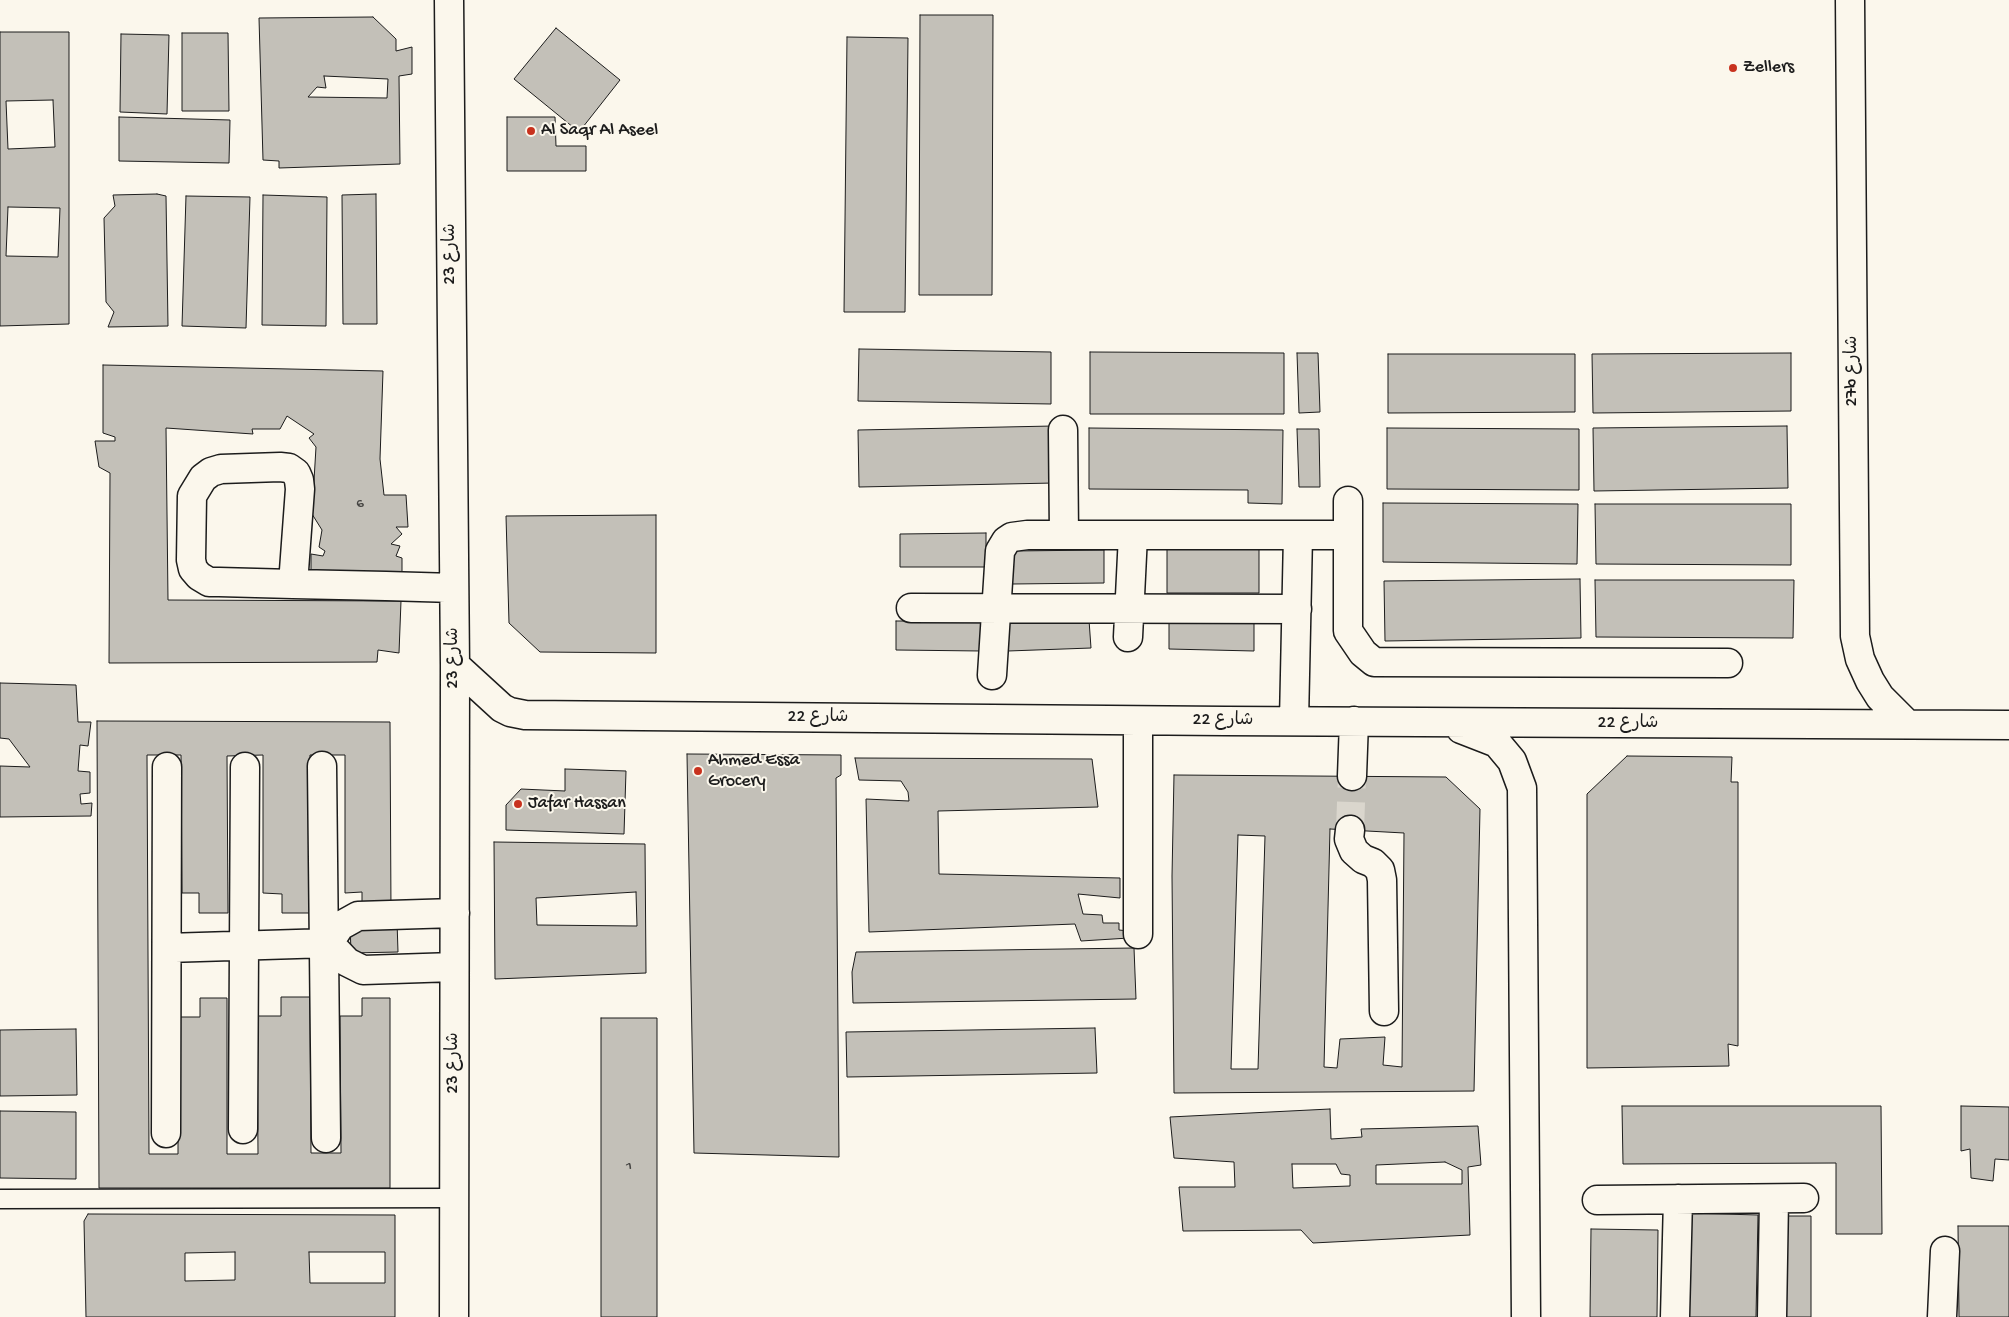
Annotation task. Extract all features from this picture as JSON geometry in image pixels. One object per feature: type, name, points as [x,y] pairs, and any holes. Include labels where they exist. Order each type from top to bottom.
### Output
[{"type":"street","name":"شارع 23","points":[[449,0],[455,665],[454,1317]]},
{"type":"street","name":"27b شارع","points":[[1850,0],[1855,636],[1860,659],[1870,681],[1880,697],[1908,724]]},
{"type":"street","points":[[1063,430],[1064,535]]},
{"type":"street","points":[[293,584],[300,488],[300,480],[296,473],[289,468],[280,467],[221,469],[211,472],[203,478],[192,496],[191,560],[193,569],[199,576],[209,582],[454,588]]},
{"type":"street","points":[[1348,501],[1348,631],[1363,653],[1374,662],[1728,663]]},
{"type":"street","points":[[992,675],[1000,551],[1006,541],[1020,535],[1348,536]]},
{"type":"street","points":[[1128,637],[1133,535]]},
{"type":"street","points":[[1294,721],[1298,535]]},
{"type":"street","points":[[911,608],[1296,609]]},
{"type":"street","name":"شارع 22","points":[[455,665],[502,708],[525,715],[1138,721],[2009,725]]},
{"type":"street","points":[[1138,721],[1138,934]]},
{"type":"street","points":[[1352,776],[1354,721]]},
{"type":"street","points":[[1446,722],[1497,743],[1512,762],[1522,788],[1526,1317]]},
{"type":"street","points":[[322,766],[327,944],[326,1138]]},
{"type":"street","points":[[166,1133],[167,767]]},
{"type":"street","points":[[243,1129],[245,767]]},
{"type":"street","points":[[1350,830],[1349,839],[1354,851],[1363,859],[1373,863],[1380,870],[1382,880],[1384,1011]]},
{"type":"street","points":[[327,944],[340,926],[358,916],[454,912]]},
{"type":"street","points":[[167,948],[327,944],[346,962],[363,970],[454,967]]},
{"type":"street","points":[[1597,1200],[1804,1198]]},
{"type":"street","points":[[1675,1317],[1678,1199]]},
{"type":"street","points":[[1772,1317],[1774,1199]]},
{"type":"street","points":[[1942,1317],[1944,1251]]},
{"type":"lane","points":[[0,1199],[454,1198]]},
{"type":"building","points":[[920,15],[993,15],[992,295],[919,295]]},
{"type":"building","points":[[373,17],[396,39],[396,51],[412,47],[412,74],[399,76],[400,164],[279,168],[279,161],[263,160],[259,18]],"holes":[[[324,76],[388,79],[387,98],[308,97],[317,87],[326,88]]]},
{"type":"building","points":[[556,28],[620,80],[579,132],[514,79]]},
{"type":"building","points":[[0,32],[69,32],[69,324],[0,326]],"holes":[[[53,100],[55,147],[8,149],[6,101]],[[8,207],[60,208],[58,257],[6,256]]]},
{"type":"building","points":[[182,33],[228,33],[229,111],[182,111]]},
{"type":"building","points":[[121,34],[169,35],[167,114],[120,112]]},
{"type":"building","points":[[847,37],[908,38],[905,312],[844,312]]},
{"type":"building","points":[[119,117],[230,120],[229,163],[119,161]]},
{"type":"building","name":"Al Saqr Al Aseel","points":[[507,117],[555,117],[556,146],[586,146],[586,171],[507,171]]},
{"type":"building","points":[[157,194],[166,196],[168,326],[108,327],[114,312],[106,302],[104,218],[115,206],[113,195]]},
{"type":"building","points":[[376,194],[377,324],[343,324],[342,195]]},
{"type":"building","points":[[263,195],[327,197],[326,326],[262,325]]},
{"type":"building","points":[[186,196],[250,197],[246,328],[182,326]]},
{"type":"building","points":[[859,349],[1051,352],[1051,404],[858,401]]},
{"type":"building","points":[[1090,352],[1284,353],[1284,414],[1090,414]]},
{"type":"building","points":[[1297,353],[1318,353],[1320,412],[1299,413]]},
{"type":"building","points":[[1791,353],[1791,411],[1593,413],[1592,354]]},
{"type":"building","points":[[1388,354],[1575,354],[1575,412],[1388,413]]},
{"type":"building","points":[[103,365],[383,371],[380,459],[384,495],[406,495],[408,527],[396,527],[402,534],[391,544],[400,546],[396,556],[402,558],[402,578],[311,573],[311,554],[323,556],[325,551],[319,547],[322,530],[312,514],[316,447],[309,438],[314,434],[287,416],[280,429],[252,429],[253,434],[166,428],[168,600],[401,601],[399,653],[378,650],[377,662],[109,663],[110,473],[99,467],[95,441],[115,441],[115,437],[103,433]]},
{"type":"building","points":[[1053,426],[1054,483],[859,487],[858,430]]},
{"type":"building","points":[[1787,426],[1788,488],[1594,491],[1593,428]]},
{"type":"building","points":[[1089,428],[1283,430],[1282,504],[1248,503],[1248,490],[1089,489]]},
{"type":"building","points":[[1387,428],[1579,429],[1579,490],[1387,489]]},
{"type":"building","points":[[1297,429],[1319,429],[1320,487],[1299,487]]},
{"type":"building","points":[[1383,503],[1578,504],[1577,564],[1383,562]]},
{"type":"building","points":[[1595,504],[1791,504],[1791,565],[1596,564]]},
{"type":"building","points":[[656,515],[656,653],[540,652],[509,623],[506,516]]},
{"type":"building","points":[[986,533],[986,567],[900,567],[900,534]]},
{"type":"building","points":[[1167,545],[1259,545],[1259,593],[1167,593]]},
{"type":"building","points":[[1104,550],[1104,583],[1012,584],[1011,551]]},
{"type":"building","points":[[1580,579],[1581,638],[1385,641],[1384,581]]},
{"type":"building","points":[[1595,580],[1794,580],[1793,638],[1596,637]]},
{"type":"building","points":[[1169,619],[1254,621],[1254,651],[1169,649]]},
{"type":"building","points":[[1089,620],[1091,648],[1008,651],[1007,623]]},
{"type":"building","points":[[896,621],[981,621],[981,651],[896,650]]},
{"type":"building","points":[[0,683],[76,685],[78,722],[91,722],[88,746],[80,745],[78,771],[90,772],[90,793],[80,794],[81,804],[92,803],[91,816],[0,817],[0,766],[30,767],[9,739],[0,738]]},
{"type":"building","points":[[97,721],[390,722],[391,911],[362,911],[362,892],[345,893],[345,755],[310,755],[310,913],[282,913],[282,894],[263,893],[263,755],[227,756],[228,913],[199,913],[199,893],[182,893],[181,755],[147,755],[149,1154],[178,1154],[178,1017],[200,1017],[200,998],[227,998],[227,1154],[258,1154],[257,1016],[281,1016],[281,997],[310,997],[311,1153],[341,1153],[340,1016],[362,1016],[362,998],[390,998],[390,1188],[99,1188]]},
{"type":"building","points":[[687,754],[841,755],[841,775],[836,778],[839,1157],[694,1153]]},
{"type":"building","points":[[1627,756],[1732,757],[1731,782],[1738,782],[1738,1046],[1728,1044],[1729,1066],[1587,1068],[1587,794]]},
{"type":"building","points":[[855,758],[1092,759],[1098,807],[938,811],[939,874],[1120,878],[1120,898],[1078,894],[1083,914],[1102,915],[1103,923],[1119,923],[1119,930],[1129,931],[1129,938],[1081,941],[1075,924],[869,932],[866,799],[909,801],[908,792],[901,781],[859,780]]},
{"type":"building","points":[[565,769],[626,771],[624,834],[506,830],[506,805],[521,789],[565,791]]},
{"type":"building","points":[[1174,775],[1446,777],[1480,809],[1474,1091],[1174,1093],[1172,876]],"holes":[[[1330,829],[1404,833],[1402,1067],[1383,1065],[1385,1037],[1340,1039],[1337,1068],[1324,1067]],[[1238,835],[1265,836],[1258,1069],[1231,1069]]]},
{"type":"building","points":[[494,842],[645,844],[646,973],[495,979]],"holes":[[[636,892],[637,926],[537,925],[536,898]]]},
{"type":"building","points":[[397,921],[398,952],[351,953],[350,923]]},
{"type":"building","points":[[1134,948],[1136,999],[853,1003],[852,972],[856,952]]},
{"type":"building","points":[[601,1018],[657,1018],[657,1317],[601,1317]]},
{"type":"building","points":[[1095,1028],[1097,1073],[847,1077],[846,1032]]},
{"type":"building","points":[[76,1029],[77,1095],[0,1096],[0,1030]]},
{"type":"building","points":[[1622,1106],[1881,1106],[1882,1234],[1836,1234],[1836,1163],[1623,1164]]},
{"type":"building","points":[[1961,1106],[2009,1107],[2009,1160],[1995,1159],[1993,1181],[1971,1178],[1970,1149],[1961,1151]]},
{"type":"building","points":[[1330,1109],[1331,1139],[1362,1137],[1361,1129],[1478,1126],[1481,1165],[1468,1167],[1470,1235],[1313,1243],[1301,1230],[1183,1231],[1179,1187],[1235,1187],[1234,1162],[1174,1158],[1170,1117]],"holes":[[[1445,1162],[1462,1170],[1462,1184],[1376,1184],[1376,1165]],[[1292,1164],[1336,1164],[1341,1174],[1350,1175],[1350,1186],[1293,1188]]]},
{"type":"building","points":[[0,1111],[76,1112],[76,1179],[0,1178]]},
{"type":"building","points":[[1687,1213],[1758,1215],[1756,1317],[1684,1317]]},
{"type":"building","points":[[88,1214],[395,1215],[395,1317],[86,1317],[84,1221]],"holes":[[[235,1252],[235,1280],[185,1281],[185,1253]],[[309,1252],[385,1252],[385,1283],[310,1283]]]},
{"type":"building","points":[[1785,1216],[1811,1216],[1811,1317],[1785,1317]]},
{"type":"building","points":[[1958,1226],[2009,1226],[2009,1317],[1959,1317]]},
{"type":"building","points":[[1591,1229],[1658,1230],[1657,1317],[1590,1317]]},
{"type":"tunnel","points":[[1350,830],[1352,776]]},
{"type":"place","name":"Zellers","points":[[1733,68]]},
{"type":"place","name":"Al Saqr Al Aseel","points":[[531,131]]},
{"type":"place","name":"Ahmed Essa Grocery","points":[[698,771]]},
{"type":"place","name":"Jafar Hassan","points":[[518,804]]}]
